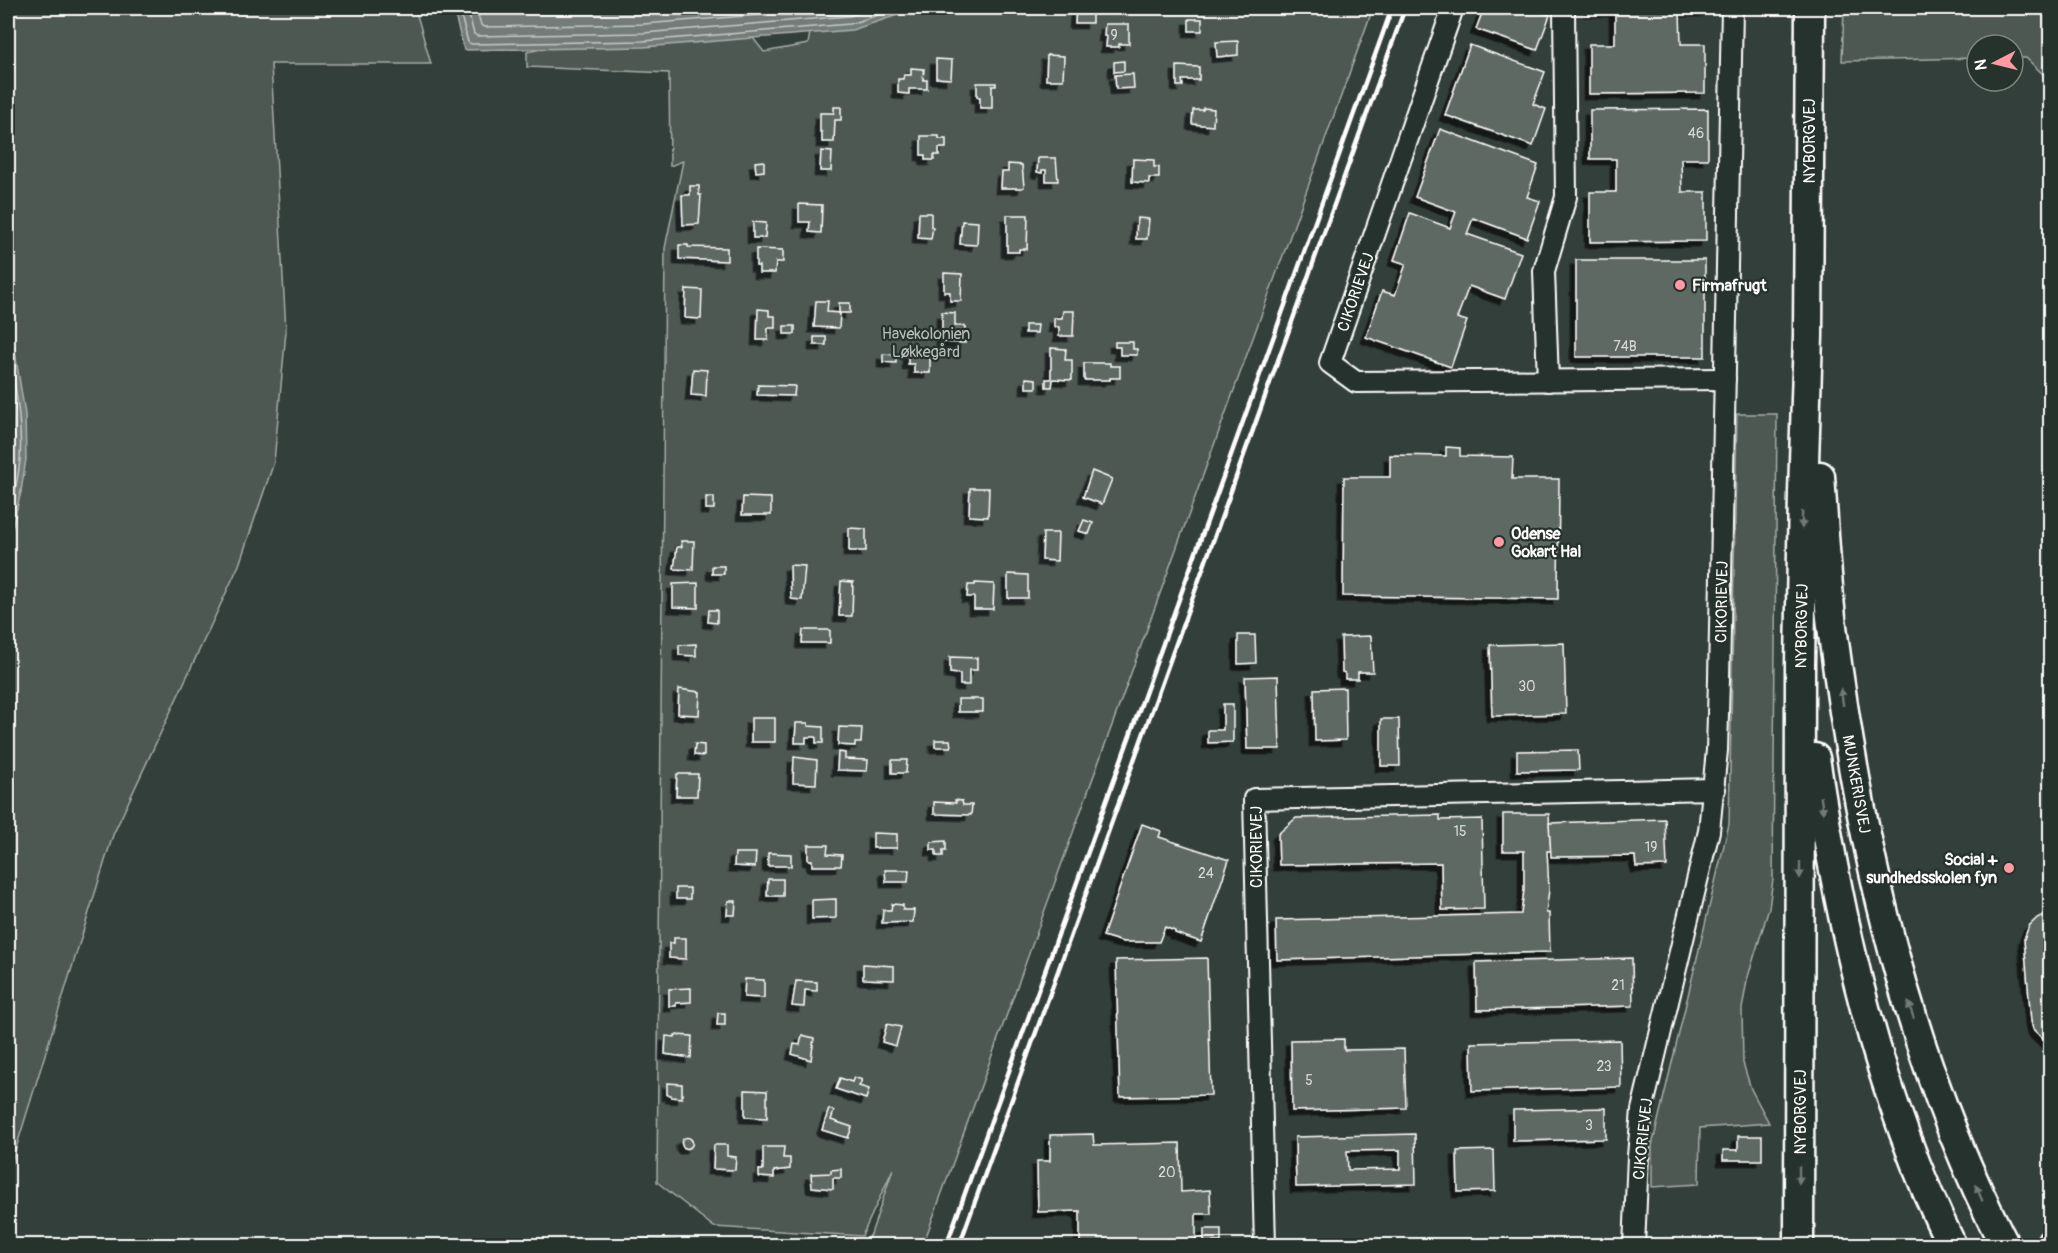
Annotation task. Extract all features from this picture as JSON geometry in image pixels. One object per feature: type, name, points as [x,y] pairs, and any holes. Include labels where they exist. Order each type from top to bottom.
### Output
[{"type":"main road","name":"NYBORGVEJ","points":[[1799,1245],[1800,664],[1808,336],[1809,8]]},
{"type":"main road","name":"MUNKERISVEJ","points":[[1808,336],[1832,631],[1858,795],[1879,894],[1904,990],[1931,1071],[1958,1144],[1986,1209],[2005,1245]]},
{"type":"main road","points":[[1800,664],[1827,842],[1843,922],[1864,1003],[1899,1118],[1952,1245]]},
{"type":"main road","points":[[1864,1003],[1974,1245]]},
{"type":"street","name":"CIKORIEVEJ","points":[[1453,8],[1330,363],[1356,382],[1725,379]]},
{"type":"street","points":[[1548,381],[1544,270],[1566,197],[1564,8]]},
{"type":"street","name":"CIKORIEVEJ","points":[[1634,1245],[1642,1110],[1709,831],[1715,789],[1718,750],[1732,8]]},
{"type":"street","name":"CIKORIEVEJ","points":[[1265,1245],[1254,799],[1715,789]]},
{"type":"green space","points":[[8,8],[415,8],[431,64],[271,64],[286,331],[274,462],[239,565],[113,835],[8,1174],[8,544],[21,491],[12,327],[8,309]]},
{"type":"green space","name":"Havekolonien Løkkegård","points":[[814,8],[1373,8],[923,1245],[864,1245],[871,1234],[893,1169],[862,1236],[714,1227],[657,1182],[665,248],[683,161],[670,166],[669,73],[527,67],[527,52],[732,11],[764,52],[808,44]]},
{"type":"green space","points":[[1844,8],[2050,8],[2050,77],[2045,76],[2025,58],[2025,33],[1965,33],[1965,58],[1842,61]]},
{"type":"green space","points":[[1737,414],[1777,414],[1773,879],[1769,908],[1747,980],[1742,1009],[1743,1063],[1751,1089],[1769,1123],[1700,1128],[1699,1184],[1652,1187],[1652,1146],[1729,824]]},
{"type":"green space","points":[[642,1238],[737,1245],[642,1245]]},
{"type":"water","points":[[453,8],[919,8],[852,30],[644,47],[464,50]]},
{"type":"water","points":[[8,309],[25,414],[26,459],[8,544]]},
{"type":"building","points":[[1076,8],[1092,8],[1092,23],[1075,23]]},
{"type":"building","points":[[1484,8],[1541,8],[1539,11],[1550,15],[1537,50],[1476,29]]},
{"type":"building","points":[[1589,8],[1707,8],[1707,11],[1680,11],[1681,44],[1705,44],[1705,93],[1589,94],[1589,44],[1615,44],[1615,11],[1589,11]]},
{"type":"building","points":[[1189,19],[1202,19],[1202,31],[1189,31]]},
{"type":"building","points":[[1105,24],[1129,24],[1129,44],[1106,47]]},
{"type":"building","points":[[1238,41],[1238,55],[1217,57],[1216,42]]},
{"type":"building","points":[[1470,45],[1545,72],[1533,104],[1546,109],[1533,146],[1445,115]]},
{"type":"building","points":[[1047,55],[1064,56],[1063,80],[1046,80]]},
{"type":"building","points":[[936,59],[952,60],[951,79],[936,78]]},
{"type":"building","points":[[1124,61],[1124,71],[1114,72],[1114,62]]},
{"type":"building","points":[[1177,66],[1199,67],[1199,80],[1182,80],[1183,86],[1177,86]]},
{"type":"building","points":[[911,68],[924,69],[923,80],[927,80],[927,89],[909,89],[909,94],[898,93],[898,79],[903,79],[904,75],[911,75]]},
{"type":"building","points":[[1133,74],[1134,88],[1116,89],[1115,75]]},
{"type":"building","points":[[977,83],[996,83],[996,86],[992,86],[992,108],[980,108]]},
{"type":"building","points":[[834,107],[841,107],[841,120],[835,120],[834,142],[822,142],[820,113],[834,113]]},
{"type":"building","points":[[1203,108],[1214,109],[1213,126],[1192,124],[1193,110],[1203,110]]},
{"type":"building","points":[[1708,109],[1708,159],[1681,159],[1682,192],[1706,192],[1706,241],[1590,242],[1590,192],[1616,192],[1616,159],[1590,159],[1590,110]]},
{"type":"building","points":[[1440,129],[1538,165],[1527,197],[1540,201],[1527,238],[1473,218],[1467,234],[1521,253],[1505,299],[1469,286],[1457,318],[1467,321],[1451,367],[1366,337],[1382,291],[1395,295],[1406,264],[1394,260],[1410,213],[1450,228],[1456,212],[1415,197]]},
{"type":"building","points":[[921,136],[939,136],[939,139],[946,139],[946,148],[939,148],[939,155],[934,155],[934,160],[925,160],[925,155],[921,155]]},
{"type":"building","points":[[821,151],[832,152],[831,171],[820,171]]},
{"type":"building","points":[[1038,158],[1056,158],[1058,181],[1046,181],[1046,170],[1042,170],[1042,173],[1037,172]]},
{"type":"building","points":[[1133,159],[1154,160],[1154,167],[1159,167],[1159,178],[1149,178],[1149,183],[1132,182]]},
{"type":"building","points":[[764,161],[764,171],[756,172],[755,162]]},
{"type":"building","points":[[1008,164],[1022,165],[1024,187],[1001,188],[1002,172],[1008,172]]},
{"type":"building","points":[[690,186],[699,186],[699,195],[701,195],[699,224],[683,225],[682,195],[690,195]]},
{"type":"building","points":[[799,204],[822,205],[821,233],[809,232],[810,222],[799,222]]},
{"type":"building","points":[[919,213],[931,213],[931,227],[933,227],[931,239],[918,238]]},
{"type":"building","points":[[1007,215],[1028,215],[1027,249],[1007,252]]},
{"type":"building","points":[[1137,218],[1149,219],[1147,239],[1136,239]]},
{"type":"building","points":[[962,221],[978,222],[977,245],[960,244]]},
{"type":"building","points":[[753,222],[766,223],[765,238],[753,238]]},
{"type":"building","points":[[679,245],[727,248],[727,261],[679,259]]},
{"type":"building","points":[[756,249],[783,250],[783,262],[776,262],[775,273],[759,273],[759,266],[756,266]]},
{"type":"building","points":[[1576,260],[1705,260],[1705,357],[1576,357]]},
{"type":"building","points":[[944,273],[962,274],[961,301],[950,301],[950,292],[944,292]]},
{"type":"building","points":[[686,289],[702,290],[701,319],[685,318]]},
{"type":"building","points":[[816,301],[828,301],[827,312],[840,313],[839,328],[814,327]]},
{"type":"building","points":[[839,303],[850,303],[850,313],[839,313]]},
{"type":"building","points":[[758,309],[769,310],[769,316],[775,316],[775,328],[768,328],[768,340],[757,340]]},
{"type":"building","points":[[1063,311],[1074,311],[1073,336],[1059,336],[1059,327],[1054,327],[1054,318],[1062,318]]},
{"type":"building","points":[[942,312],[955,313],[955,326],[965,326],[965,343],[942,342]]},
{"type":"building","points":[[1025,325],[1038,325],[1037,333],[1025,333]]},
{"type":"building","points":[[784,326],[795,326],[795,334],[784,334]]},
{"type":"building","points":[[814,337],[826,337],[826,345],[814,345]]},
{"type":"building","points":[[1115,342],[1133,342],[1133,349],[1137,349],[1137,355],[1120,355],[1120,347],[1115,347]]},
{"type":"building","points":[[1051,348],[1066,349],[1065,360],[1072,360],[1072,380],[1053,379],[1052,387],[1046,387],[1046,379],[1051,379]]},
{"type":"building","points":[[908,353],[930,356],[930,373],[914,373],[914,364],[908,364]]},
{"type":"building","points":[[883,354],[896,355],[896,363],[883,362]]},
{"type":"building","points":[[1084,363],[1110,363],[1110,366],[1120,366],[1120,378],[1084,380]]},
{"type":"building","points":[[693,369],[707,370],[706,396],[691,395]]},
{"type":"building","points":[[1026,378],[1036,379],[1036,388],[1026,388]]},
{"type":"building","points":[[758,385],[795,386],[794,396],[757,395]]},
{"type":"building","points":[[1446,447],[1460,448],[1460,456],[1513,457],[1512,479],[1559,479],[1558,599],[1343,596],[1344,477],[1390,477],[1390,455],[1446,456]]},
{"type":"building","points":[[1092,471],[1112,479],[1102,504],[1083,497]]},
{"type":"building","points":[[970,488],[989,488],[988,517],[969,516]]},
{"type":"building","points":[[706,497],[714,497],[714,509],[706,509]]},
{"type":"building","points":[[743,497],[771,498],[771,515],[742,515]]},
{"type":"building","points":[[1084,520],[1093,523],[1089,534],[1079,531]]},
{"type":"building","points":[[849,528],[866,529],[866,551],[849,551]]},
{"type":"building","points":[[1043,533],[1058,533],[1057,561],[1042,560]]},
{"type":"building","points":[[681,541],[694,541],[693,570],[674,569],[677,547],[682,547]]},
{"type":"building","points":[[790,565],[805,566],[802,600],[791,599]]},
{"type":"building","points":[[712,566],[724,566],[724,574],[712,574]]},
{"type":"building","points":[[1008,574],[1028,575],[1028,598],[1008,598]]},
{"type":"building","points":[[841,581],[853,582],[852,616],[839,616]]},
{"type":"building","points":[[698,583],[698,608],[673,607],[673,584]]},
{"type":"building","points":[[975,583],[994,584],[993,609],[974,609],[974,597],[967,597],[968,585],[975,585]]},
{"type":"building","points":[[709,610],[717,610],[717,623],[708,622]]},
{"type":"building","points":[[803,630],[830,630],[830,643],[802,643]]},
{"type":"building","points":[[1238,635],[1255,635],[1256,663],[1238,664]]},
{"type":"building","points":[[1371,636],[1373,672],[1358,672],[1358,679],[1345,679],[1345,673],[1342,672],[1341,637]]},
{"type":"building","points":[[1564,643],[1566,714],[1492,716],[1490,645]]},
{"type":"building","points":[[696,644],[696,656],[679,655],[679,645]]},
{"type":"building","points":[[950,657],[977,658],[977,670],[969,670],[969,685],[960,685],[960,674],[950,673]]},
{"type":"building","points":[[1278,676],[1280,749],[1247,749],[1245,677]]},
{"type":"building","points":[[1345,688],[1346,740],[1315,741],[1314,689]]},
{"type":"building","points":[[679,689],[700,692],[699,715],[678,714]]},
{"type":"building","points":[[958,699],[983,699],[983,712],[958,712]]},
{"type":"building","points":[[1223,704],[1233,704],[1233,742],[1208,743],[1208,730],[1223,730]]},
{"type":"building","points":[[751,718],[775,718],[775,742],[751,742]]},
{"type":"building","points":[[1381,719],[1399,719],[1400,766],[1381,766]]},
{"type":"building","points":[[796,723],[823,727],[823,743],[816,743],[816,737],[806,737],[806,743],[795,743]]},
{"type":"building","points":[[839,727],[862,728],[861,743],[855,743],[855,746],[838,745]]},
{"type":"building","points":[[935,740],[950,740],[951,747],[935,747]]},
{"type":"building","points":[[695,744],[704,745],[704,756],[694,755]]},
{"type":"building","points":[[1578,750],[1579,770],[1517,771],[1517,751]]},
{"type":"building","points":[[838,752],[845,753],[845,759],[868,760],[867,771],[837,770]]},
{"type":"building","points":[[794,757],[817,760],[816,784],[793,783]]},
{"type":"building","points":[[892,760],[907,760],[906,773],[892,773]]},
{"type":"building","points":[[677,774],[698,774],[697,796],[676,796]]},
{"type":"building","points":[[955,800],[962,801],[963,805],[972,805],[971,815],[934,814],[934,802],[956,803]]},
{"type":"building","points":[[1503,814],[1549,814],[1551,851],[1547,851],[1549,890],[1546,913],[1549,913],[1550,952],[1277,960],[1276,920],[1521,914],[1524,890],[1524,851],[1503,851]]},
{"type":"building","points":[[1440,815],[1440,820],[1482,819],[1484,909],[1442,910],[1441,863],[1279,865],[1278,834],[1296,818]]},
{"type":"building","points":[[1665,819],[1667,866],[1636,867],[1635,856],[1551,857],[1549,823]]},
{"type":"building","points":[[1142,824],[1161,831],[1159,837],[1229,860],[1201,942],[1165,927],[1159,942],[1123,942],[1103,936]]},
{"type":"building","points":[[873,833],[897,834],[897,848],[873,848]]},
{"type":"building","points":[[946,841],[943,856],[936,856],[936,850],[931,850],[931,842]]},
{"type":"building","points":[[808,845],[828,845],[827,854],[842,855],[841,866],[812,866],[812,860],[808,860]]},
{"type":"building","points":[[735,853],[756,853],[755,867],[734,866]]},
{"type":"building","points":[[768,853],[791,854],[791,866],[768,866]]},
{"type":"building","points":[[885,870],[909,870],[908,882],[886,882]]},
{"type":"building","points":[[768,879],[783,879],[783,896],[767,896]]},
{"type":"building","points":[[676,888],[690,888],[690,899],[676,899]]},
{"type":"building","points":[[836,899],[836,918],[812,919],[812,900]]},
{"type":"building","points":[[728,901],[736,901],[735,915],[727,915]]},
{"type":"building","points":[[892,904],[903,905],[903,910],[914,910],[913,922],[882,923],[883,910],[891,910]]},
{"type":"building","points":[[2050,912],[2050,930],[2046,930],[2050,971],[2050,1044],[2033,1029],[2031,1021],[2024,939],[2029,926]]},
{"type":"building","points":[[674,938],[686,938],[686,959],[669,958],[669,943],[674,943]]},
{"type":"building","points":[[1207,958],[1211,1095],[1120,1097],[1116,960]]},
{"type":"building","points":[[1632,958],[1633,1006],[1477,1010],[1476,962]]},
{"type":"building","points":[[863,964],[894,966],[894,980],[863,979]]},
{"type":"building","points":[[745,979],[764,980],[764,998],[744,997]]},
{"type":"building","points":[[796,981],[817,982],[817,991],[805,990],[804,1007],[792,1006]]},
{"type":"building","points":[[691,988],[691,1002],[669,1006],[669,989]]},
{"type":"building","points":[[718,1013],[725,1013],[725,1025],[717,1025]]},
{"type":"building","points":[[887,1024],[901,1027],[896,1046],[882,1042]]},
{"type":"building","points":[[675,1035],[692,1036],[691,1058],[665,1054],[666,1036],[675,1037]]},
{"type":"building","points":[[802,1035],[814,1038],[811,1060],[792,1054],[794,1044],[800,1045]]},
{"type":"building","points":[[1344,1039],[1344,1050],[1404,1049],[1406,1108],[1292,1111],[1291,1040]]},
{"type":"building","points":[[1620,1040],[1621,1087],[1472,1091],[1471,1043]]},
{"type":"building","points":[[854,1077],[862,1080],[859,1086],[869,1089],[866,1099],[836,1089],[840,1078],[852,1082]]},
{"type":"building","points":[[667,1083],[682,1084],[682,1098],[667,1095]]},
{"type":"building","points":[[745,1090],[767,1091],[767,1118],[745,1117]]},
{"type":"building","points":[[1606,1108],[1606,1139],[1513,1141],[1513,1110]]},
{"type":"building","points":[[829,1109],[834,1111],[831,1120],[852,1127],[848,1138],[822,1130]]},
{"type":"building","points":[[1093,1134],[1094,1145],[1180,1143],[1181,1192],[1210,1190],[1211,1214],[1196,1214],[1196,1244],[1080,1246],[1080,1211],[1038,1212],[1037,1161],[1050,1161],[1050,1135]]},
{"type":"building","points":[[1415,1134],[1416,1184],[1296,1187],[1295,1137]],"holes":[[[1400,1150],[1400,1169],[1348,1170],[1347,1151]]]},
{"type":"building","points":[[1738,1136],[1762,1136],[1762,1160],[1723,1160],[1723,1150],[1738,1150]]},
{"type":"building","points":[[687,1138],[691,1139],[691,1147],[687,1148],[683,1147],[682,1143],[683,1139]]},
{"type":"building","points":[[714,1145],[727,1145],[727,1156],[736,1157],[735,1170],[713,1169]]},
{"type":"building","points":[[763,1147],[784,1147],[783,1158],[790,1158],[790,1169],[774,1171],[774,1178],[759,1177],[759,1170],[763,1170]]},
{"type":"building","points":[[1494,1150],[1495,1191],[1458,1192],[1457,1151]]},
{"type":"building","points":[[841,1169],[841,1178],[833,1178],[833,1189],[812,1187],[811,1174],[831,1173],[831,1170]]},
{"type":"building","points":[[1204,1229],[1221,1229],[1221,1242],[1204,1242]]},
{"type":"railway","points":[[946,1246],[1392,8]]},
{"type":"railway","points":[[959,1246],[1405,8]]},
{"type":"place","name":"Firmafrugt","points":[[1680,285]]},
{"type":"place","name":"Odense Gokart Hal","points":[[1499,542]]},
{"type":"place","name":"Social + sundhedsskolen fyn","points":[[2009,868]]}]
